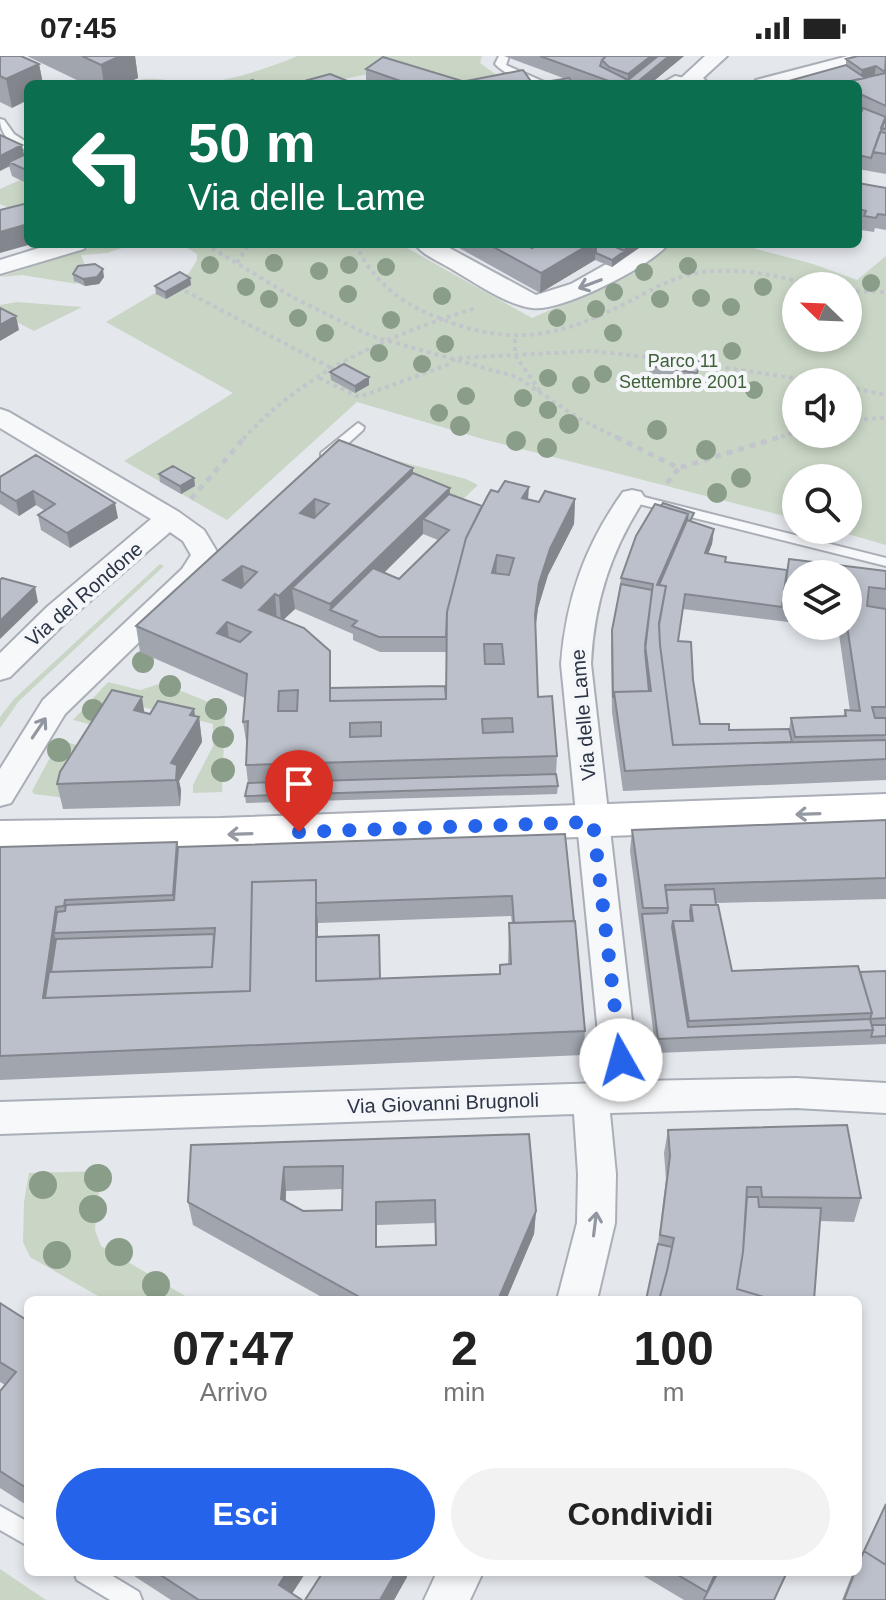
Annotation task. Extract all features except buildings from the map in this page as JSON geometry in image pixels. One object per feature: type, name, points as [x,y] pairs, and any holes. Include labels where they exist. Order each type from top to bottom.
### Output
[{"type":"street","points":[[696,80],[717,56]]},
{"type":"street","points":[[777,80],[833,64],[877,58]]},
{"type":"street","points":[[0,267],[63,248]]},
{"type":"street","points":[[433,248],[533,302],[554,298],[604,278],[651,248]]},
{"type":"street","points":[[0,417],[180,509],[194,536],[213,551],[192,575],[54,707],[0,795]]},
{"type":"street","name":"Via delle Lame","points":[[578,1296],[596,1223],[597,1174],[607,1097],[593,822],[578,691],[578,626],[597,559],[632,498]]},
{"type":"street","name":"Via del Rondone","points":[[0,670],[57,614],[154,535],[180,509]]},
{"type":"street","points":[[0,837],[114,837],[886,810]]},
{"type":"street","name":"Via Giovanni Brugnoli","points":[[0,1118],[607,1097],[796,1093],[886,1098]]},
{"type":"street","points":[[446,1600],[459,1576]]},
{"type":"lane","points":[[504,56],[500,64],[503,67],[534,80]]},
{"type":"lane","points":[[0,122],[10,136],[24,145]]},
{"type":"lane","points":[[314,466],[358,427]]},
{"type":"lane","name":"Via delle Lame","points":[[632,498],[886,562]]},
{"type":"lane","points":[[0,1517],[24,1532]]},
{"type":"lane","points":[[92,1576],[131,1600]]},
{"type":"path","points":[[211,248],[294,298],[383,341],[456,358],[517,377],[591,425],[679,468],[782,436]]},
{"type":"path","points":[[237,264],[247,248]]},
{"type":"path","points":[[185,291],[333,369]]},
{"type":"path","points":[[862,291],[886,292]]},
{"type":"path","points":[[180,509],[267,414],[333,369],[383,341],[439,319],[518,295]]},
{"type":"path","points":[[515,339],[515,355],[541,392]]},
{"type":"path","points":[[319,378],[359,397],[433,371],[456,358],[591,351],[662,359]]},
{"type":"path","points":[[692,363],[782,376]]},
{"type":"path","points":[[862,390],[886,395]]},
{"type":"path","points":[[862,419],[886,418]]},
{"type":"green space","points":[[297,56],[482,56],[480,63],[509,80],[431,80],[384,71],[338,80],[223,80]]},
{"type":"green space","points":[[20,180],[24,182],[24,215],[0,204],[0,189]]},
{"type":"green space","points":[[89,248],[122,248],[107,253],[81,255],[87,271],[74,278],[77,284],[22,275],[0,277]]},
{"type":"green space","name":"Parco 11 Settembre 2001","points":[[187,248],[407,248],[532,318],[620,279],[666,248],[753,248],[835,272],[782,272],[782,352],[862,352],[862,276],[886,256],[886,545],[862,538],[862,464],[782,464],[782,515],[486,440],[357,402],[227,520],[124,461],[233,393],[106,322],[189,273],[197,254]]},
{"type":"green space","points":[[17,302],[82,307],[34,331],[0,313],[0,305]]},
{"type":"green space","points":[[383,457],[478,485],[463,499],[376,464]]},
{"type":"green space","points":[[160,564],[164,566],[19,701],[0,728],[0,717],[14,699]]},
{"type":"green space","points":[[108,682],[140,690],[162,683],[218,706],[225,714],[222,792],[193,793],[193,785],[213,746],[213,724],[126,703],[109,729],[73,720]]},
{"type":"green space","points":[[59,741],[96,749],[65,798],[34,794],[32,791]]},
{"type":"green space","points":[[101,1171],[95,1230],[101,1246],[185,1296],[98,1296],[30,1257],[23,1242],[24,1202],[29,1173]]},
{"type":"green space","points":[[0,1569],[46,1600],[0,1600]]},
{"type":"route","points":[[299,832],[593,822],[621,1060]]}]
